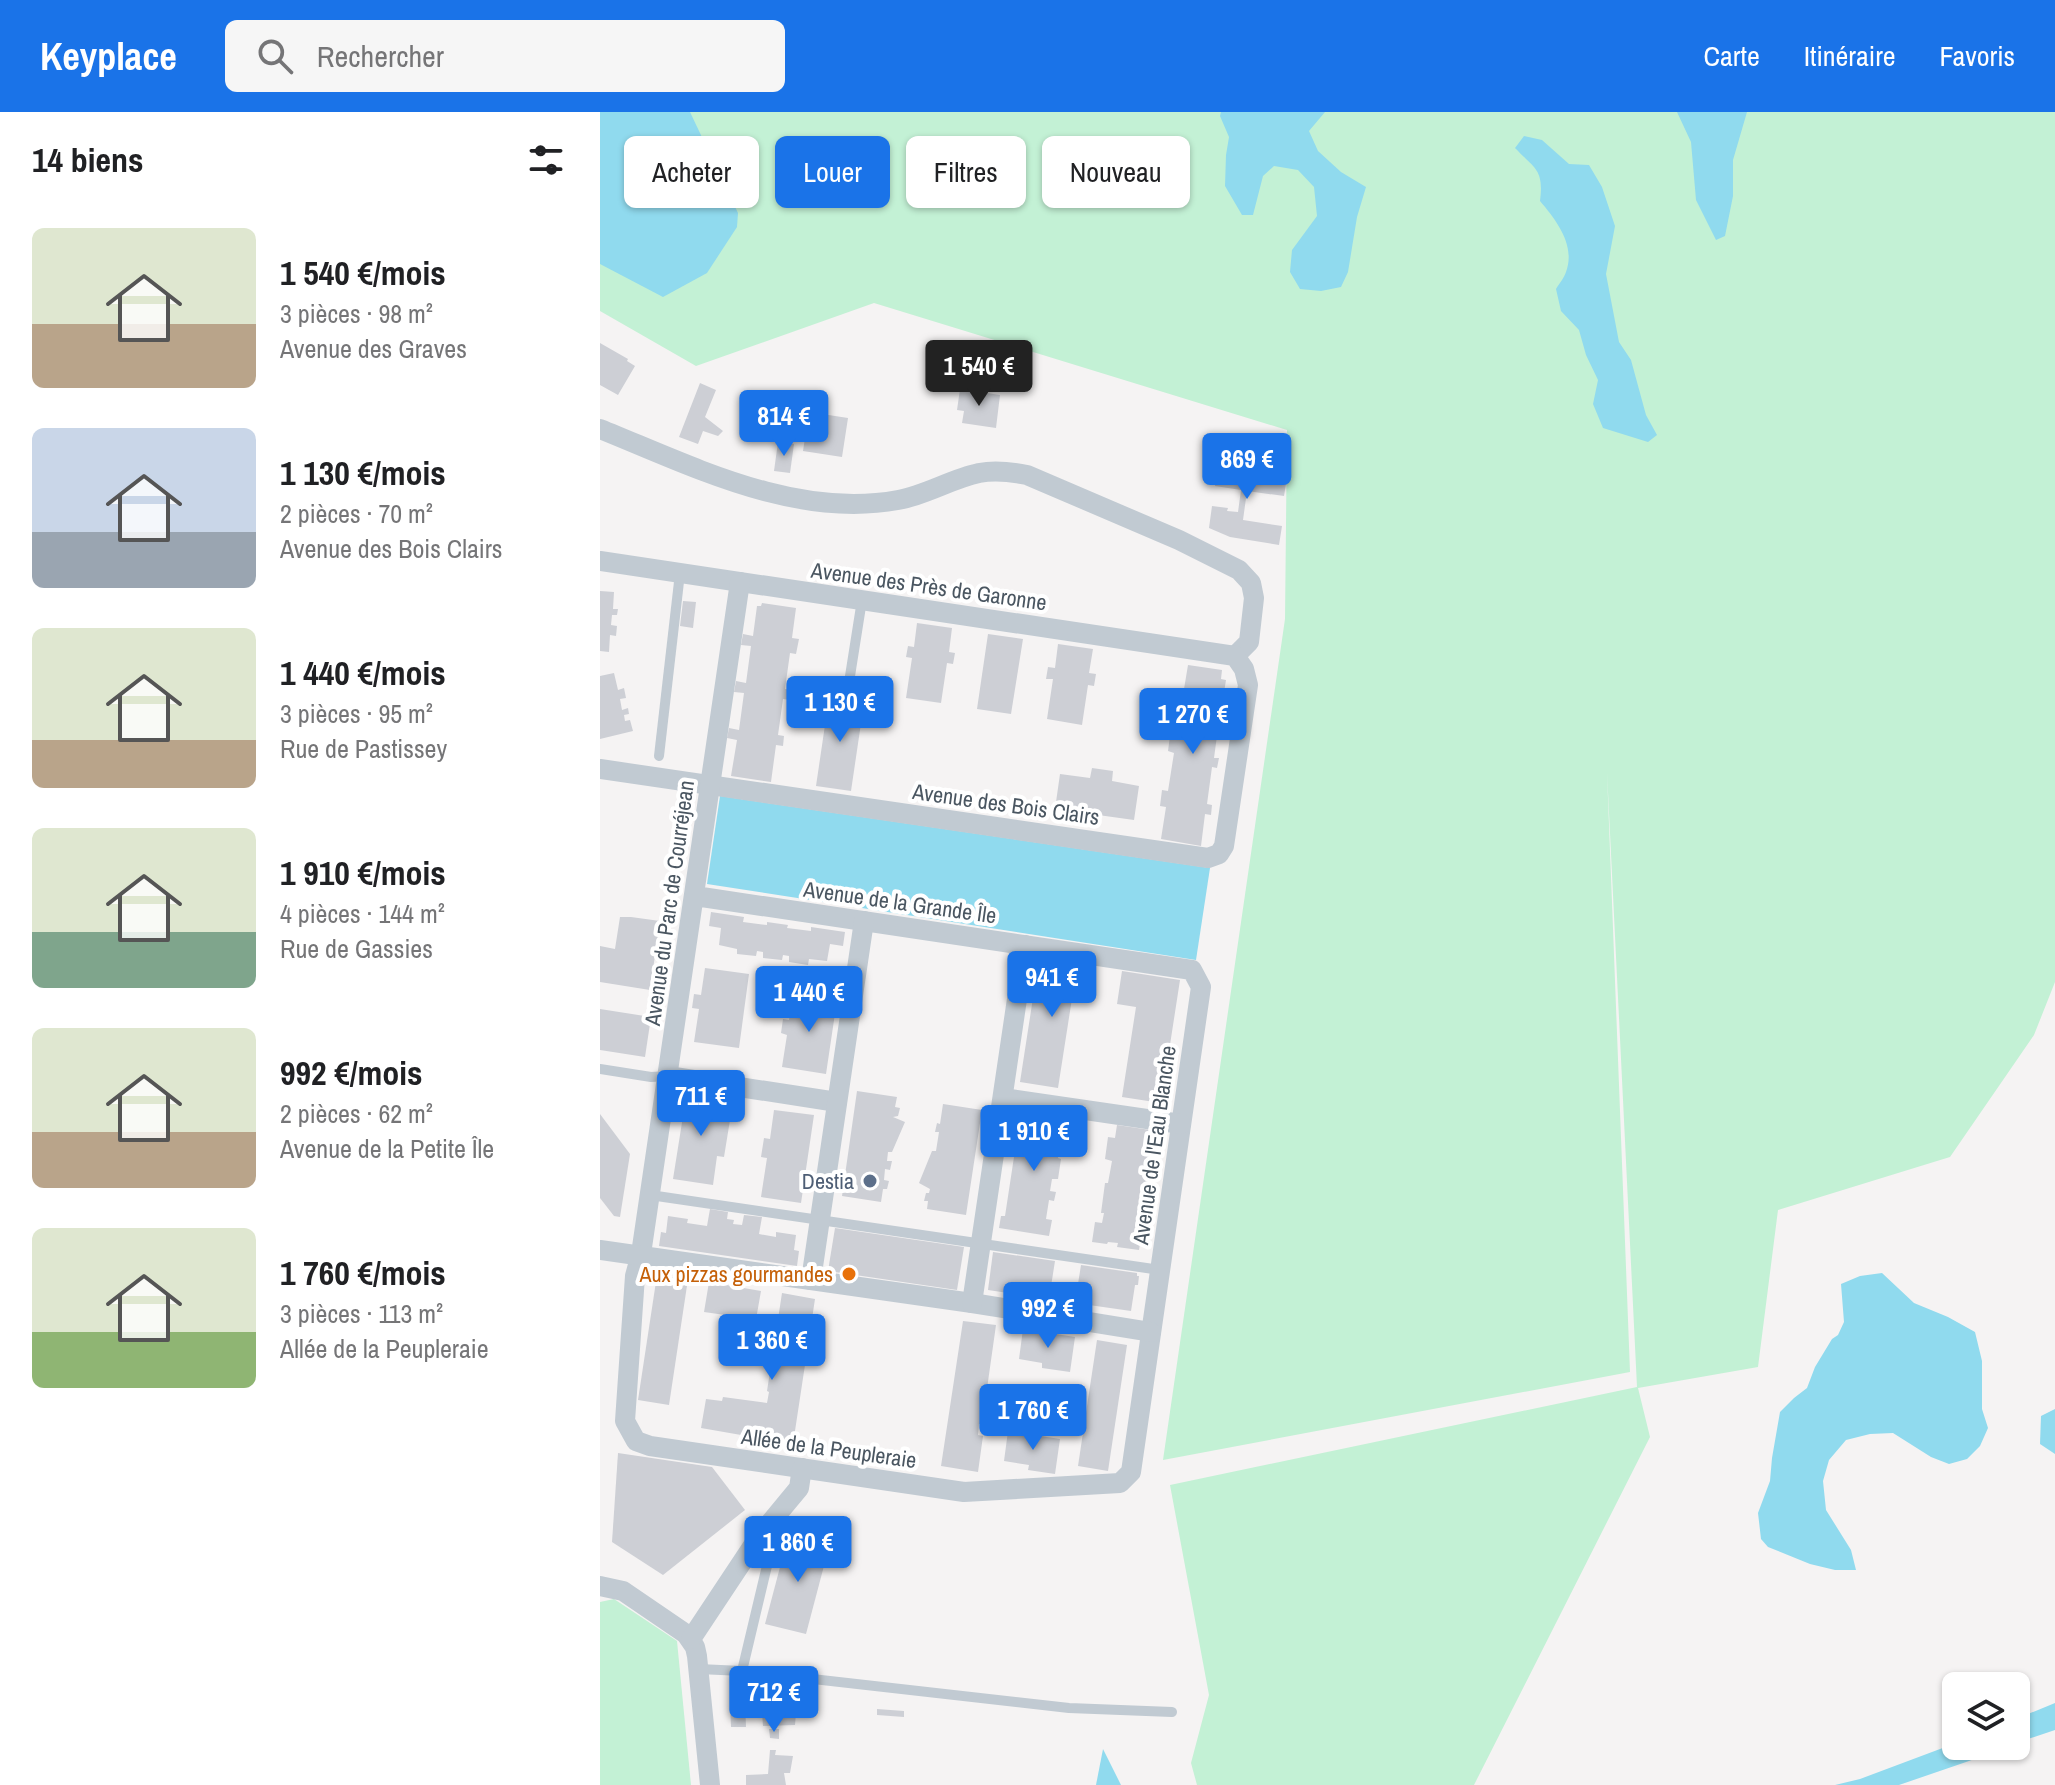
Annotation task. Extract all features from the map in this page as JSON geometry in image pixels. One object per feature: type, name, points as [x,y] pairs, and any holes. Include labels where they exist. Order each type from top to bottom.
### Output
[{"type":"street","points":[[600,429],[740,483],[818,502],[899,500],[979,473],[1027,475],[1179,540],[1239,570],[1251,583],[1254,598],[1249,642],[1240,662]]},
{"type":"street","name":"Avenue des Près de Garonne","points":[[600,561],[1240,662]]},
{"type":"street","name":"Avenue du Parc de Courréjean","points":[[625,1421],[635,1276],[650,1195],[740,582]]},
{"type":"street","name":"Avenue des Bois Clairs","points":[[600,769],[1208,858],[1219,854],[1224,846],[1248,685],[1240,662]]},
{"type":"street","name":"Avenue de la Grande Île","points":[[695,896],[1192,970]]},
{"type":"street","points":[[811,1280],[864,921]]},
{"type":"street","points":[[972,1303],[1025,945]]},
{"type":"street","name":"Avenue de l'Eau Blanche","points":[[1131,1472],[1201,987],[1192,970]]},
{"type":"street","points":[[668,1076],[837,1102]]},
{"type":"street","points":[[1003,1098],[1181,1124]]},
{"type":"street","points":[[600,1250],[1151,1332]]},
{"type":"street","name":"Allée de la Peupleraie","points":[[625,1421],[636,1441],[650,1446],[964,1492],[1120,1483],[1131,1472]]},
{"type":"street","points":[[691,1639],[760,1535],[799,1488],[802,1468]]},
{"type":"street","points":[[600,1586],[623,1591],[691,1639],[699,1669],[710,1785]]},
{"type":"lane","points":[[659,756],[680,573]]},
{"type":"lane","points":[[847,695],[862,600]]},
{"type":"lane","points":[[600,1069],[651,1077],[668,1076]]},
{"type":"lane","points":[[650,1195],[1160,1270]]},
{"type":"lane","points":[[742,1671],[771,1549],[760,1535]]},
{"type":"lane","points":[[699,1669],[742,1671],[1069,1708],[1172,1712]]},
{"type":"green space","points":[[600,112],[2055,112],[2055,982],[2034,1035],[1950,1157],[1778,1210],[1758,1367],[1638,1388],[1650,1437],[1474,1785],[1197,1785],[1191,1763],[1209,1695],[1170,1485],[1637,1387],[1607,772],[1630,1372],[1163,1460],[1285,619],[1287,430],[874,303],[696,366],[600,311]]},
{"type":"green space","points":[[614,1599],[677,1641],[691,1785],[600,1785],[600,1602]]},
{"type":"water","points":[[600,112],[690,112],[701,136],[624,136],[624,208],[736,208],[737,227],[707,273],[663,297],[600,264]]},
{"type":"water","points":[[1221,112],[1325,112],[1309,131],[1318,151],[1341,172],[1366,187],[1357,217],[1348,272],[1341,287],[1321,291],[1300,289],[1290,272],[1292,250],[1317,216],[1314,187],[1298,170],[1274,166],[1263,176],[1253,215],[1242,215],[1225,186],[1229,137]]},
{"type":"water","points":[[1677,112],[1747,112],[1733,160],[1733,196],[1725,236],[1716,240],[1696,200],[1691,142]]},
{"type":"water","points":[[1524,136],[1542,140],[1569,164],[1589,165],[1602,187],[1615,226],[1606,274],[1619,342],[1631,360],[1646,415],[1657,435],[1648,442],[1603,428],[1593,404],[1598,380],[1579,330],[1561,311],[1556,289],[1568,262],[1566,243],[1558,225],[1540,201],[1541,182],[1536,170],[1515,148]]},
{"type":"water","points":[[1247,445],[1278,449],[1276,459],[1245,454]]},
{"type":"water","points":[[720,796],[1210,868],[1196,960],[707,884]]},
{"type":"water","points":[[1882,1273],[1914,1303],[1975,1332],[1982,1361],[1982,1409],[1988,1428],[1980,1446],[1967,1459],[1949,1464],[1931,1457],[1893,1433],[1846,1440],[1829,1460],[1823,1481],[1826,1510],[1851,1550],[1856,1570],[1835,1570],[1810,1564],[1768,1547],[1761,1539],[1758,1513],[1770,1481],[1780,1412],[1807,1388],[1815,1367],[1844,1322],[1841,1284],[1860,1276]]},
{"type":"water","points":[[2055,1409],[2055,1454],[2040,1444],[2041,1416]]},
{"type":"water","points":[[2055,1703],[2055,1730],[2030,1738],[2030,1713]]},
{"type":"water","points":[[1942,1748],[1942,1760],[1972,1760],[1899,1785],[1835,1785],[1860,1779]]},
{"type":"water","points":[[1103,1749],[1121,1785],[1096,1785]]},
{"type":"building","points":[[600,343],[635,366],[618,395],[600,385]]},
{"type":"building","points":[[700,383],[716,390],[705,417],[723,431],[718,436],[703,431],[698,444],[679,437]]},
{"type":"building","points":[[960,389],[1000,395],[996,428],[962,423],[964,411],[957,410]]},
{"type":"building","points":[[809,412],[848,418],[842,457],[803,451]]},
{"type":"building","points":[[778,442],[794,444],[790,473],[774,471]]},
{"type":"building","points":[[1227,454],[1240,456],[1238,466],[1288,472],[1284,496],[1247,491],[1243,520],[1282,526],[1279,545],[1230,537],[1209,528],[1212,506],[1238,512],[1241,490],[1215,486],[1219,462],[1226,463]]},
{"type":"building","points":[[600,591],[614,592],[613,609],[618,609],[617,615],[612,615],[611,625],[617,626],[616,636],[610,635],[609,652],[600,651]]},
{"type":"building","points":[[683,601],[696,602],[693,628],[680,626]]},
{"type":"building","points":[[762,603],[796,608],[792,638],[799,639],[796,654],[790,653],[785,689],[791,690],[790,700],[783,699],[778,735],[784,736],[783,746],[776,745],[771,782],[731,776],[737,740],[727,738],[729,728],[739,730],[744,693],[734,692],[736,681],[746,683],[751,646],[741,645],[743,634],[753,636],[757,606]]},
{"type":"building","points":[[917,623],[952,628],[949,652],[955,653],[953,664],[947,663],[941,703],[906,698],[912,658],[906,657],[908,646],[914,647]]},
{"type":"building","points":[[988,634],[1023,639],[1011,714],[977,709]]},
{"type":"building","points":[[1058,644],[1093,649],[1089,673],[1096,674],[1094,686],[1088,685],[1082,725],[1047,719],[1053,679],[1046,679],[1048,667],[1055,668]]},
{"type":"building","points":[[1188,665],[1222,670],[1221,679],[1226,680],[1221,711],[1226,712],[1224,722],[1219,721],[1214,758],[1219,758],[1217,768],[1212,767],[1207,804],[1212,805],[1211,815],[1205,814],[1201,846],[1161,839],[1166,807],[1160,806],[1162,790],[1168,791],[1174,753],[1168,751],[1170,736],[1177,737],[1181,710],[1174,709],[1176,694],[1183,695]]},
{"type":"building","points":[[614,673],[618,690],[624,688],[626,698],[620,699],[622,710],[628,708],[625,721],[630,720],[633,731],[600,739],[600,676]]},
{"type":"building","points":[[829,698],[864,703],[851,791],[816,786]]},
{"type":"building","points":[[1092,768],[1113,771],[1112,781],[1139,786],[1134,820],[1055,809],[1060,774],[1090,778]]},
{"type":"building","points":[[711,912],[744,917],[743,922],[845,932],[843,946],[830,944],[827,961],[809,959],[808,965],[789,962],[789,956],[783,955],[782,960],[763,958],[763,952],[757,951],[756,956],[737,954],[737,949],[719,945],[721,928],[709,926]]},
{"type":"building","points":[[620,917],[660,921],[650,990],[600,982],[600,946],[615,949]]},
{"type":"building","points":[[1039,959],[1096,968],[1092,995],[1073,992],[1058,1088],[1020,1082]]},
{"type":"building","points":[[705,968],[749,974],[739,1048],[694,1042],[699,1009],[692,1008],[694,994],[701,995]]},
{"type":"building","points":[[1122,971],[1180,980],[1161,1103],[1122,1097],[1136,1007],[1117,1004]]},
{"type":"building","points":[[793,994],[837,1000],[826,1074],[782,1067],[787,1035],[781,1033],[783,1019],[789,1020]]},
{"type":"building","points":[[600,1009],[651,1017],[645,1057],[600,1050]]},
{"type":"building","points":[[687,1091],[726,1097],[723,1119],[730,1120],[724,1157],[717,1156],[713,1185],[673,1179]]},
{"type":"building","points":[[857,1091],[897,1097],[895,1107],[900,1108],[898,1116],[893,1117],[905,1122],[892,1152],[888,1152],[887,1161],[892,1161],[890,1170],[885,1169],[884,1180],[889,1181],[887,1189],[883,1189],[881,1202],[842,1196]]},
{"type":"building","points":[[943,1104],[982,1110],[966,1215],[927,1209],[928,1201],[924,1201],[930,1189],[919,1183],[932,1151],[936,1151],[939,1132],[935,1132],[937,1123],[940,1124]]},
{"type":"building","points":[[774,1110],[814,1115],[801,1203],[761,1197],[767,1158],[761,1157],[764,1138],[770,1139]]},
{"type":"building","points":[[1021,1111],[1067,1118],[1064,1135],[1059,1134],[1058,1140],[1061,1141],[1058,1158],[1061,1159],[1058,1179],[1052,1179],[1050,1191],[1056,1192],[1054,1201],[1049,1200],[1046,1219],[1052,1220],[1049,1236],[999,1228],[1001,1216],[1005,1216]]},
{"type":"building","points":[[600,1114],[630,1154],[620,1217],[614,1216],[600,1198]]},
{"type":"building","points":[[1117,1125],[1157,1131],[1139,1250],[1117,1247],[1118,1243],[1092,1242],[1095,1222],[1102,1223],[1105,1183],[1108,1183],[1112,1161],[1105,1159],[1108,1137],[1115,1138]]},
{"type":"building","points":[[710,1209],[728,1212],[727,1219],[734,1220],[733,1224],[742,1225],[744,1215],[762,1217],[759,1234],[776,1237],[776,1232],[796,1235],[794,1250],[799,1251],[797,1266],[659,1246],[661,1232],[666,1233],[668,1216],[707,1226]]},
{"type":"building","points":[[835,1228],[964,1247],[957,1290],[828,1271]]},
{"type":"building","points":[[993,1252],[1055,1261],[1049,1299],[988,1290]]},
{"type":"building","points":[[1081,1265],[1137,1273],[1138,1285],[1135,1285],[1131,1311],[1075,1303]]},
{"type":"building","points":[[657,1275],[688,1279],[669,1405],[638,1400]]},
{"type":"building","points":[[709,1282],[761,1291],[755,1325],[724,1321],[725,1315],[704,1312]]},
{"type":"building","points":[[782,1293],[815,1299],[793,1444],[701,1428],[706,1399],[722,1401],[723,1397],[767,1403]]},
{"type":"building","points":[[963,1321],[996,1325],[982,1424],[979,1424],[978,1435],[983,1436],[978,1472],[941,1466]]},
{"type":"building","points":[[1023,1329],[1075,1337],[1070,1372],[1042,1368],[1042,1363],[1019,1359]]},
{"type":"building","points":[[1097,1340],[1127,1345],[1108,1471],[1078,1466]]},
{"type":"building","points":[[1008,1431],[1060,1439],[1055,1474],[1028,1470],[1029,1465],[1004,1461]]},
{"type":"building","points":[[618,1453],[712,1467],[745,1510],[663,1575],[612,1542]]},
{"type":"building","points":[[789,1533],[830,1543],[806,1634],[765,1624]]},
{"type":"building","points":[[780,1693],[803,1693],[803,1701],[797,1701],[795,1725],[763,1726],[762,1713],[770,1709],[770,1701],[779,1701]]},
{"type":"building","points":[[745,1702],[746,1727],[731,1727],[730,1703]]},
{"type":"building","points":[[877,1709],[904,1711],[904,1717],[877,1715]]},
{"type":"building","points":[[769,1729],[779,1729],[779,1739],[770,1738]]},
{"type":"building","points":[[770,1750],[776,1750],[775,1755],[793,1756],[790,1773],[784,1773],[786,1785],[746,1785],[746,1775],[768,1774]]},
{"type":"place","name":"Destia","points":[[870,1181]]},
{"type":"place","name":"Aux pizzas gourmandes","points":[[849,1274]]}]
